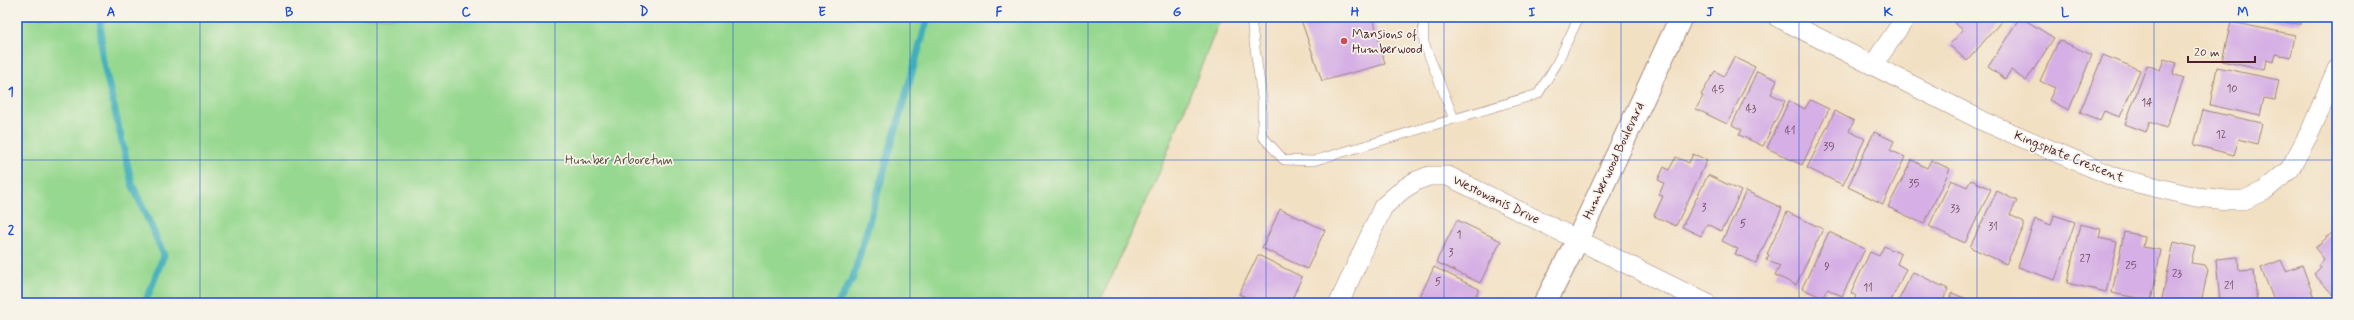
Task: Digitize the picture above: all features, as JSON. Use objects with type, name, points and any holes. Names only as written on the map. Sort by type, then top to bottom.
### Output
[{"type":"street","name":"Humberwood Boulevard","points":[[1545,303],[1578,239],[1681,17]]},
{"type":"street","name":"Kingsplate Crescent","points":[[1777,17],[1985,122],[2116,178],[2196,197],[2244,200],[2264,191],[2290,168],[2311,130],[2337,69]]},
{"type":"street","points":[[1873,65],[1906,17]]},
{"type":"street","name":"Westowanis Drive","points":[[1339,303],[1383,208],[1402,190],[1416,180],[1429,176],[1448,176],[1706,303]]},
{"type":"lane","points":[[1423,17],[1424,43],[1454,119]]},
{"type":"lane","points":[[1251,20],[1262,98],[1262,136],[1284,160],[1313,161],[1538,94],[1556,65],[1579,17]]},
{"type":"green space","name":"Humber Arboretum","points":[[17,17],[1221,17],[1155,183],[1099,303],[17,303]]},
{"type":"building","name":"Mansions of Humberwood","points":[[1300,17],[1373,17],[1385,64],[1322,81]]},
{"type":"building","points":[[1959,17],[2005,17],[1967,61],[1949,45],[1963,30],[1954,23]]},
{"type":"building","points":[[2020,17],[2054,38],[2026,81],[2011,70],[2005,79],[1988,67]]},
{"type":"building","points":[[2256,17],[2302,17],[2301,24],[2256,20]]},
{"type":"building","points":[[2231,22],[2295,35],[2291,57],[2276,54],[2274,62],[2266,60],[2264,70],[2222,61]]},
{"type":"building","points":[[2059,40],[2092,55],[2069,110],[2049,100],[2055,88],[2040,81]]},
{"type":"building","points":[[2103,55],[2140,70],[2120,117],[2104,111],[2100,120],[2080,112]]},
{"type":"building","points":[[1734,57],[1755,67],[1727,124],[1696,109],[1703,96],[1701,95],[1715,71],[1724,76]]},
{"type":"building","points":[[2164,59],[2177,63],[2173,74],[2184,78],[2166,128],[2150,122],[2146,132],[2125,124],[2147,65],[2160,70]]},
{"type":"building","points":[[2217,67],[2279,80],[2275,100],[2264,98],[2260,116],[2210,105]]},
{"type":"building","points":[[1757,71],[1777,80],[1771,94],[1785,101],[1763,146],[1739,135],[1742,130],[1732,125]]},
{"type":"building","points":[[1810,100],[1829,109],[1802,165],[1767,148],[1789,101],[1805,109]]},
{"type":"building","points":[[2203,110],[2262,123],[2257,144],[2239,139],[2234,155],[2194,145]]},
{"type":"building","points":[[1835,111],[1854,121],[1849,131],[1865,139],[1843,185],[1807,168]]},
{"type":"building","points":[[1874,132],[1894,141],[1890,150],[1905,157],[1883,204],[1848,187]]},
{"type":"building","points":[[1693,154],[1707,160],[1676,226],[1654,216],[1663,196],[1659,195],[1664,183],[1658,180],[1664,167],[1669,170],[1676,157],[1689,163]]},
{"type":"building","points":[[1912,160],[1927,168],[1931,160],[1950,169],[1924,224],[1888,207]]},
{"type":"building","points":[[1708,175],[1741,191],[1725,226],[1723,226],[1721,231],[1707,224],[1701,236],[1682,227]]},
{"type":"building","points":[[1951,180],[1967,187],[1971,180],[1991,189],[1965,243],[1929,226]]},
{"type":"building","points":[[1746,191],[1782,208],[1756,263],[1735,254],[1738,249],[1722,241]]},
{"type":"building","points":[[1997,191],[2017,201],[2010,215],[2024,222],[2024,227],[2006,264],[1970,247]]},
{"type":"building","points":[[1280,209],[1325,230],[1307,269],[1262,248]]},
{"type":"building","points":[[1787,212],[1823,229],[1796,285],[1775,275],[1780,266],[1766,260],[1769,255],[1767,254]]},
{"type":"building","points":[[2054,215],[2075,222],[2055,280],[2018,267],[2035,219],[2051,225]]},
{"type":"building","points":[[1457,220],[1501,241],[1480,283],[1436,262]]},
{"type":"building","points":[[2080,224],[2101,229],[2099,238],[2117,242],[2106,292],[2067,283]]},
{"type":"building","points":[[1829,232],[1865,249],[1842,296],[1827,289],[1822,298],[1802,288]]},
{"type":"building","points":[[2124,232],[2145,236],[2143,247],[2161,250],[2151,301],[2112,293]]},
{"type":"building","points":[[2332,233],[2337,239],[2337,299],[2314,274],[2321,267],[2319,265],[2324,259],[2315,248]]},
{"type":"building","points":[[2174,242],[2195,247],[2191,263],[2205,265],[2208,270],[2201,303],[2161,303]]},
{"type":"building","points":[[1884,246],[1901,254],[1897,264],[1906,269],[1890,303],[1853,302],[1856,296],[1851,293],[1870,252],[1879,256]]},
{"type":"building","points":[[1258,255],[1302,277],[1290,303],[1258,303],[1239,294]]},
{"type":"building","points":[[2238,257],[2239,271],[2254,270],[2257,303],[2220,303],[2216,259]]},
{"type":"building","points":[[2281,260],[2286,271],[2302,265],[2316,303],[2275,303],[2261,268]]},
{"type":"building","points":[[1434,267],[1479,289],[1472,303],[1417,303]]},
{"type":"building","points":[[1913,272],[1948,289],[1942,303],[1897,303]]},
{"type":"building","points":[[1952,293],[1976,303],[1948,303]]},
{"type":"waterway","points":[[100,17],[102,56],[132,184],[164,255],[145,303]]},
{"type":"waterway","points":[[838,303],[853,278],[928,17]]},
{"type":"place","name":"Mansions of Humberwood","points":[[1344,41]]}]
